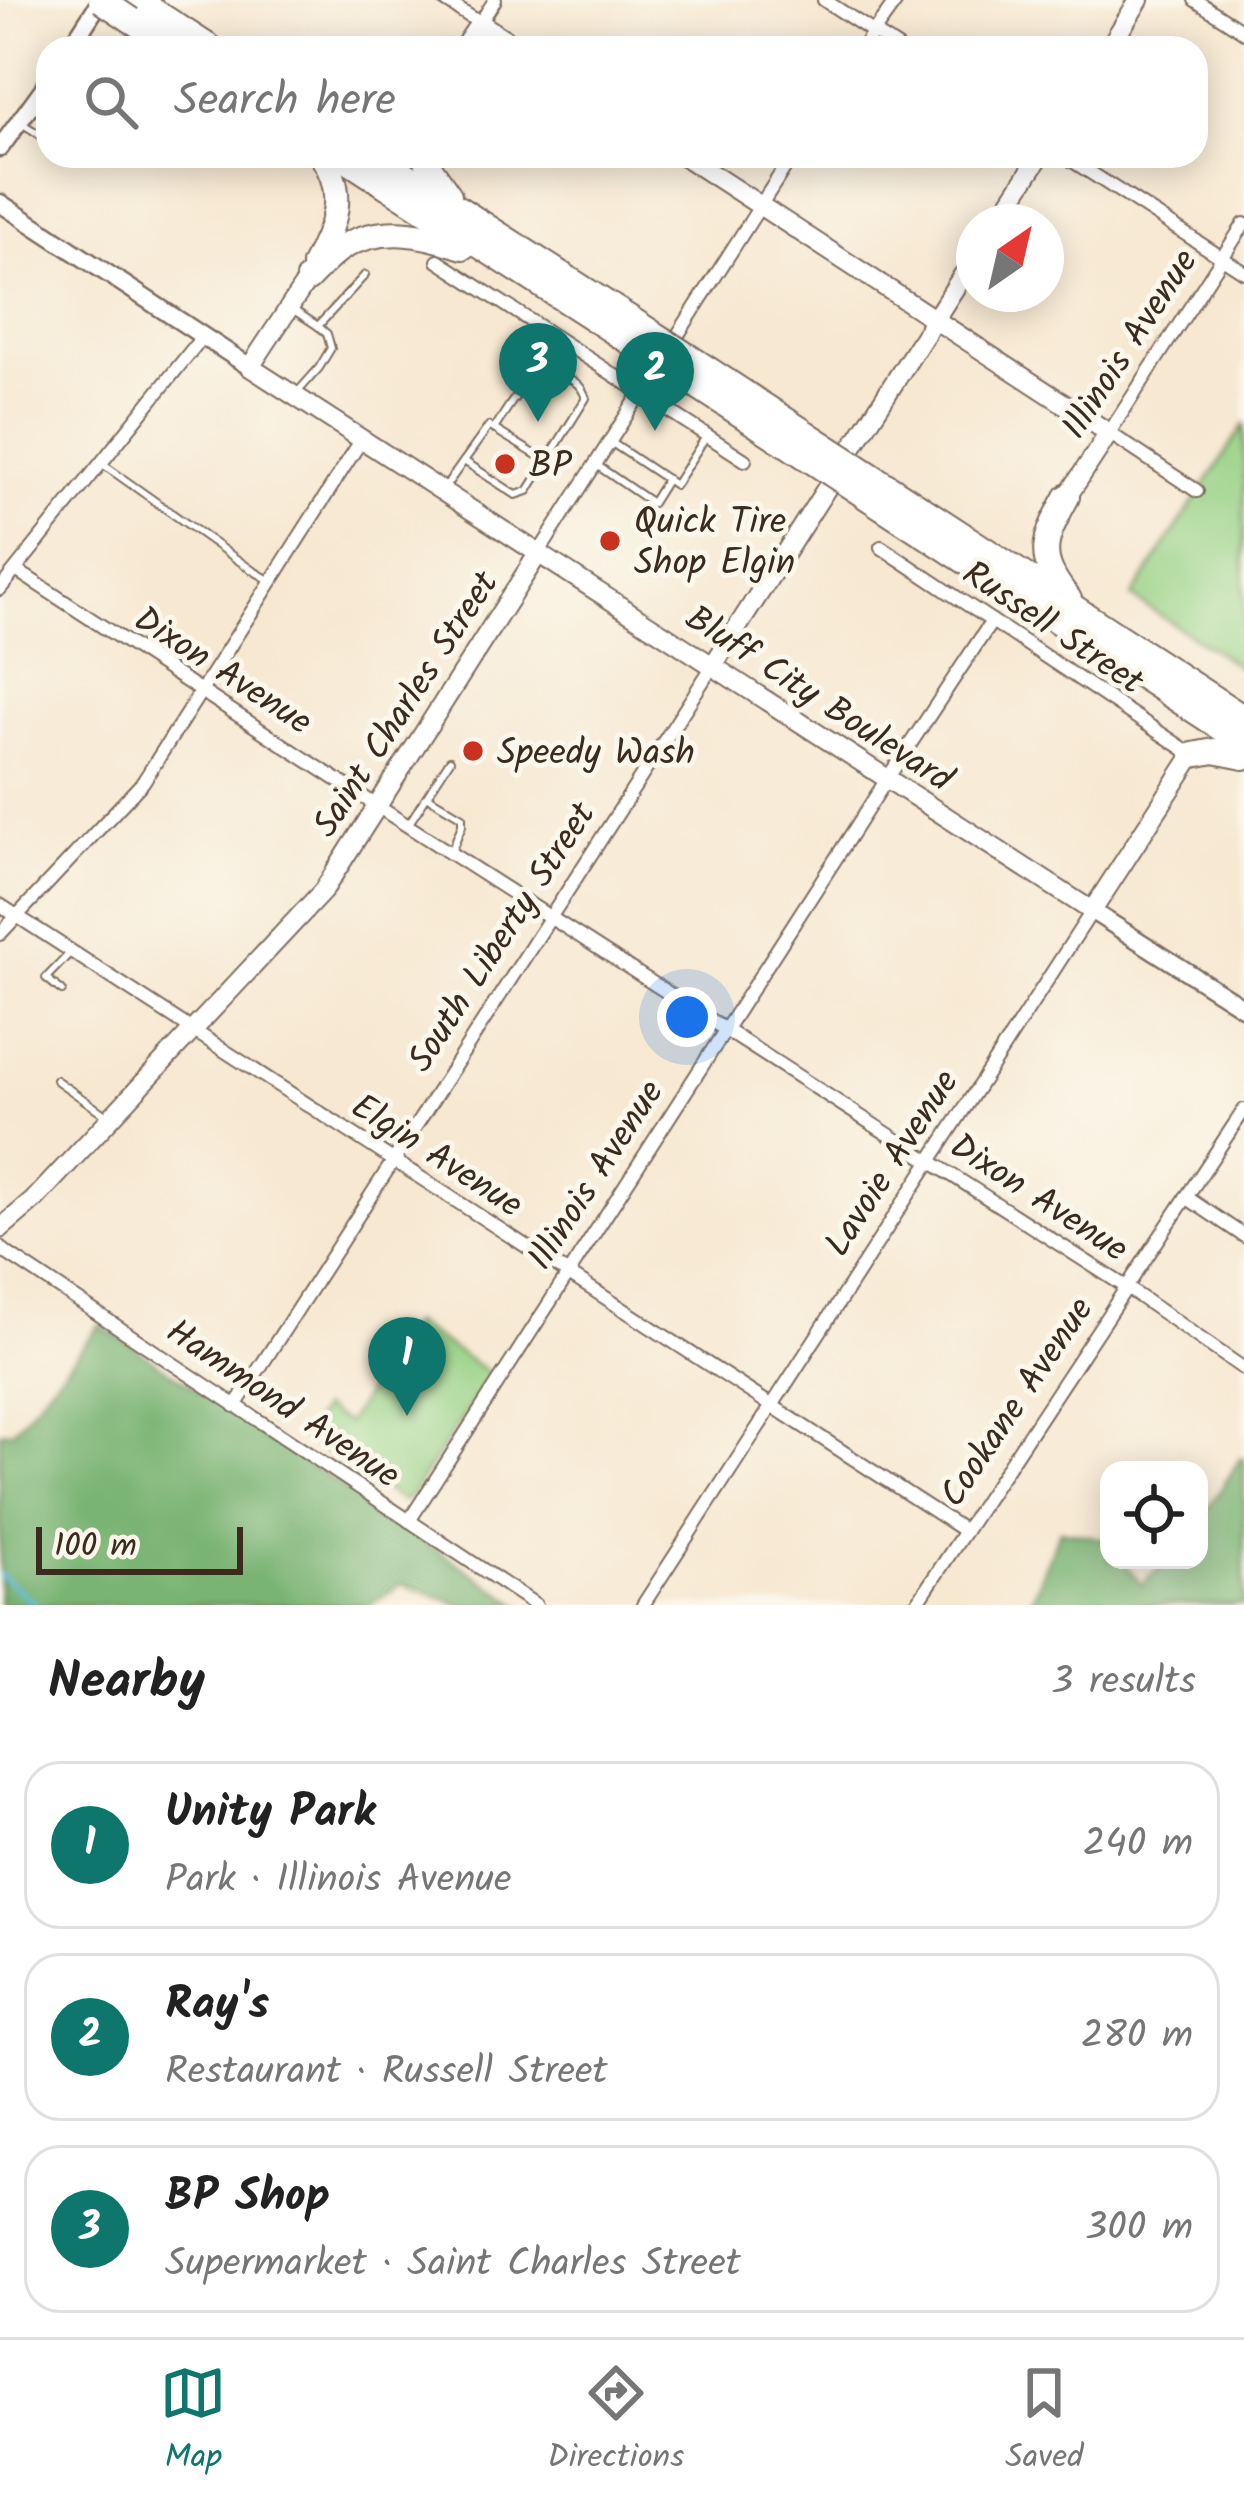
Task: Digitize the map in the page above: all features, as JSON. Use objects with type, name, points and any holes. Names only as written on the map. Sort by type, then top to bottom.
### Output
[{"type":"highway","points":[[101,0],[138,8],[189,36]]},
{"type":"highway","points":[[138,8],[163,36]]},
{"type":"highway","points":[[308,279],[337,208],[337,185],[328,168]]},
{"type":"highway","points":[[359,168],[521,273]]},
{"type":"highway","points":[[396,168],[1244,743]]},
{"type":"highway","points":[[432,168],[443,190],[467,214]]},
{"type":"highway","points":[[308,279],[339,249],[370,236],[400,233],[436,238],[521,273],[623,326]]},
{"type":"highway","points":[[877,492],[1082,614],[1244,718]]},
{"type":"highway","points":[[1067,497],[1049,532],[1045,556],[1053,579],[1082,614]]},
{"type":"highway","points":[[1193,755],[1214,751],[1244,757]]},
{"type":"main road","points":[[1116,36],[1139,0]]},
{"type":"main road","points":[[472,36],[480,23],[500,36]]},
{"type":"main road","points":[[702,168],[1109,433]]},
{"type":"main road","points":[[1009,204],[1032,168]]},
{"type":"main road","points":[[250,367],[308,279]]},
{"type":"main road","name":"South Liberty Street","points":[[712,667],[956,286]]},
{"type":"main road","name":"Bluff City Boulevard","points":[[250,367],[1092,911]]},
{"type":"main road","name":"Illinois Avenue","points":[[1067,497],[1109,433]]},
{"type":"main road","name":"Saint Charles Street","points":[[0,1229],[34,1200],[322,891],[538,554]]},
{"type":"main road","name":"Lavoie Avenue","points":[[1092,911],[1193,755]]},
{"type":"street","points":[[78,36],[101,0]]},
{"type":"street","points":[[444,0],[480,23],[495,0]]},
{"type":"street","points":[[824,0],[879,36]]},
{"type":"street","points":[[873,32],[885,0]]},
{"type":"street","points":[[870,36],[897,0]]},
{"type":"street","points":[[1195,0],[1244,32]]},
{"type":"street","points":[[0,148],[36,99]]},
{"type":"street","name":"Saint Charles Street","points":[[538,554],[784,168]]},
{"type":"street","points":[[1083,168],[1244,272]]},
{"type":"street","name":"Bluff City Boulevard","points":[[0,203],[250,367]]},
{"type":"street","name":"Illinois Avenue","points":[[1109,433],[1244,224]]},
{"type":"street","points":[[438,261],[745,460]]},
{"type":"street","points":[[0,589],[203,336]]},
{"type":"street","points":[[1109,433],[1196,491]]},
{"type":"street","points":[[0,934],[142,782],[362,439]]},
{"type":"street","name":"Russell Street","points":[[881,547],[1193,755]]},
{"type":"street","name":"Dixon Avenue","points":[[16,570],[1126,1287],[1244,1369]]},
{"type":"street","name":"Illinois Avenue","points":[[409,1521],[992,621]]},
{"type":"street","name":"South Liberty Street","points":[[235,1406],[712,667]]},
{"type":"street","name":"Elgin Avenue","points":[[0,905],[965,1531]]},
{"type":"street","name":"Bluff City Boulevard","points":[[1092,911],[1244,1008]]},
{"type":"street","name":"Lavoie Avenue","points":[[643,1605],[1092,911]]},
{"type":"street","name":"Cookane Avenue","points":[[916,1605],[1244,1110]]},
{"type":"street","points":[[1186,1197],[1244,1236]]},
{"type":"street","name":"Hammond Avenue","points":[[0,1246],[536,1605]]},
{"type":"lane","points":[[20,122],[36,132]]},
{"type":"lane","points":[[318,326],[365,274]]},
{"type":"lane","points":[[289,308],[327,334],[332,348],[295,396]]},
{"type":"lane","points":[[464,461],[516,495],[528,491],[586,398],[576,382],[544,373],[527,382],[494,429]]},
{"type":"lane","points":[[442,491],[489,426],[546,461]]},
{"type":"lane","points":[[609,441],[675,485],[706,434]]},
{"type":"lane","points":[[101,464],[272,581]]},
{"type":"lane","points":[[595,464],[652,503],[667,479]]},
{"type":"lane","points":[[408,825],[450,760]]},
{"type":"lane","points":[[427,796],[462,817],[451,852]]},
{"type":"lane","points":[[62,991],[46,977],[72,952]]},
{"type":"lane","points":[[56,1080],[110,1118]]},
{"type":"green space","points":[[1244,425],[1244,670],[1132,597]]},
{"type":"green space","points":[[412,1323],[491,1374],[410,1497],[402,1501],[303,1438],[322,1408],[347,1423]]},
{"type":"green space","points":[[100,1325],[520,1605],[461,1605],[402,1584],[368,1605],[0,1605],[0,1432],[13,1431]]},
{"type":"green space","points":[[1244,1459],[1244,1605],[1029,1605],[1060,1530],[1100,1538],[1100,1569],[1130,1569],[1143,1585],[1157,1569],[1208,1569],[1208,1509]]},
{"type":"waterway","points":[[0,1575],[36,1605]]},
{"type":"place","name":"BP Shop","points":[[538,422]]},
{"type":"place","name":"Ray's","points":[[655,431]]},
{"type":"place","name":"BP","points":[[505,464]]},
{"type":"place","name":"Quick Tire Shop Elgin","points":[[610,541]]},
{"type":"place","name":"Speedy Wash","points":[[473,751]]},
{"type":"place","name":"Unity Park","points":[[407,1416]]}]
